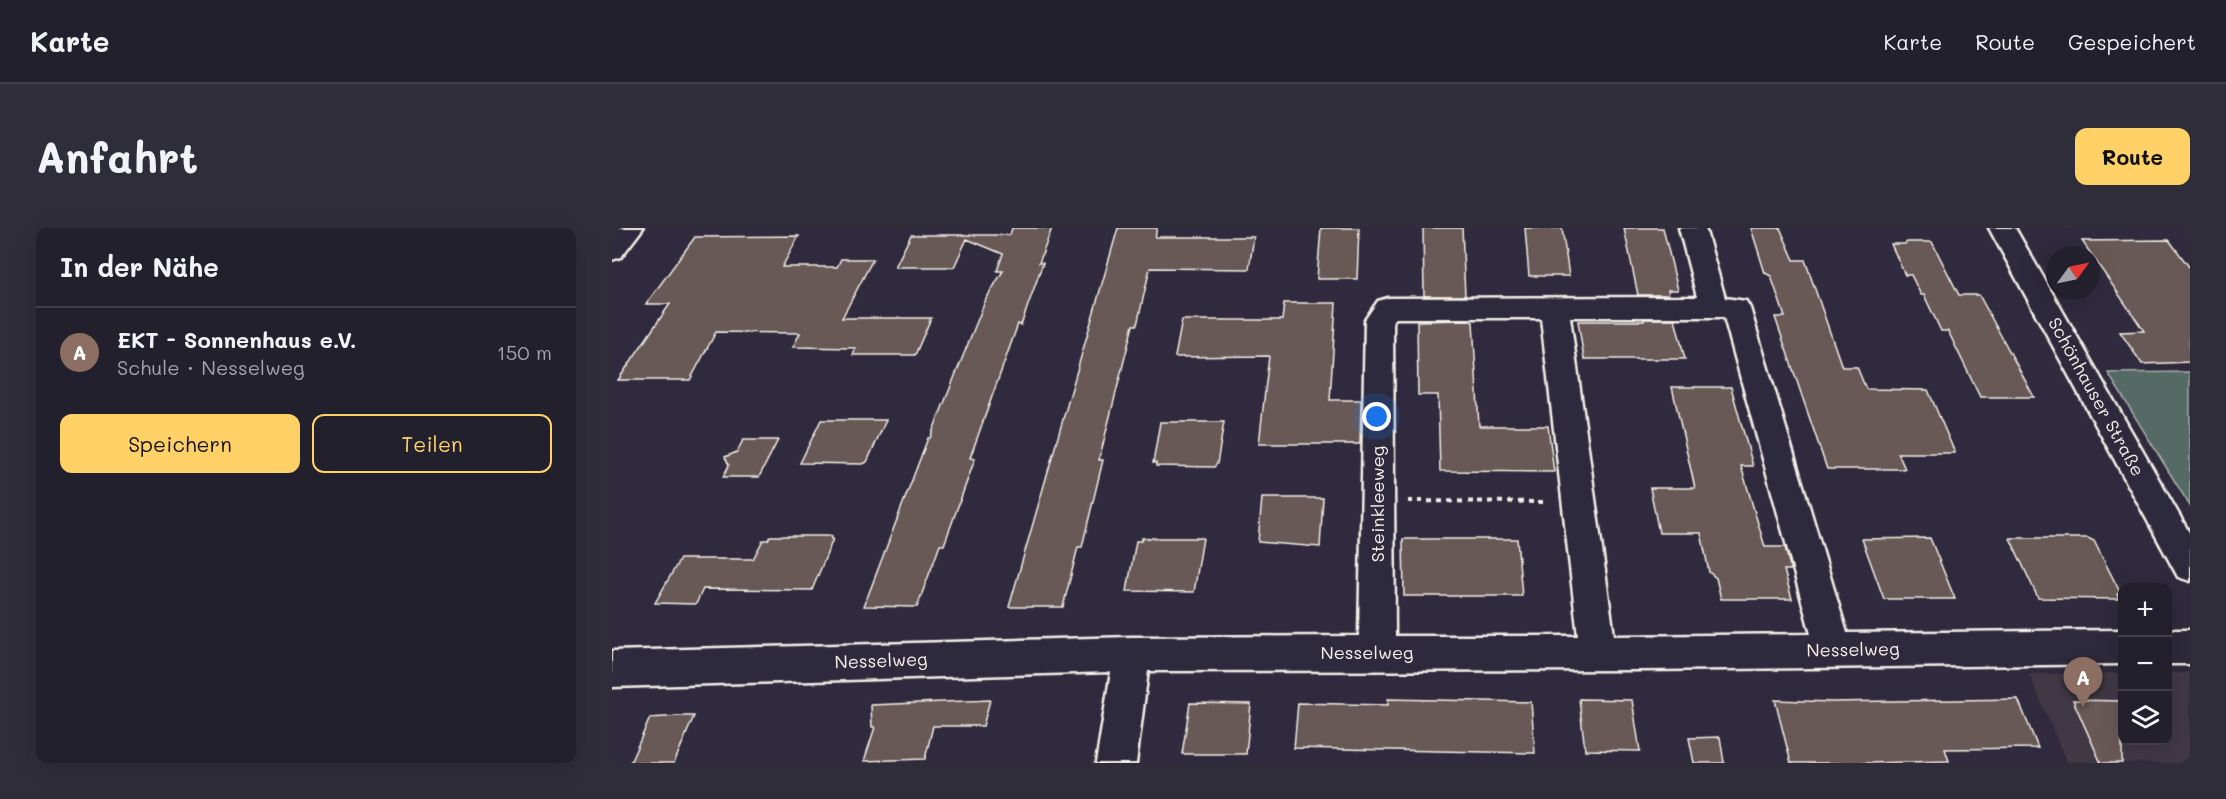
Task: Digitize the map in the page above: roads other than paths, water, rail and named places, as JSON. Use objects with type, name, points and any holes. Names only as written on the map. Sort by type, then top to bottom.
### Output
[{"type":"street","points":[[612,251],[630,228]]},
{"type":"street","points":[[1692,228],[1714,308]]},
{"type":"street","name":"Schönhauser Straße","points":[[2002,228],[2179,527],[2190,566]]},
{"type":"street","points":[[1554,307],[1598,652]]},
{"type":"street","name":"Steinkleeweg","points":[[1377,653],[1379,320],[1388,308],[1736,308],[1834,650]]},
{"type":"street","name":"Nesselweg","points":[[612,669],[1132,654],[2118,647]]},
{"type":"street","points":[[2172,647],[2190,647]]},
{"type":"street","points":[[1116,763],[1132,654]]},
{"type":"place","name":"EKT - Sonnenhaus e.V.","points":[[2083,707]]}]
